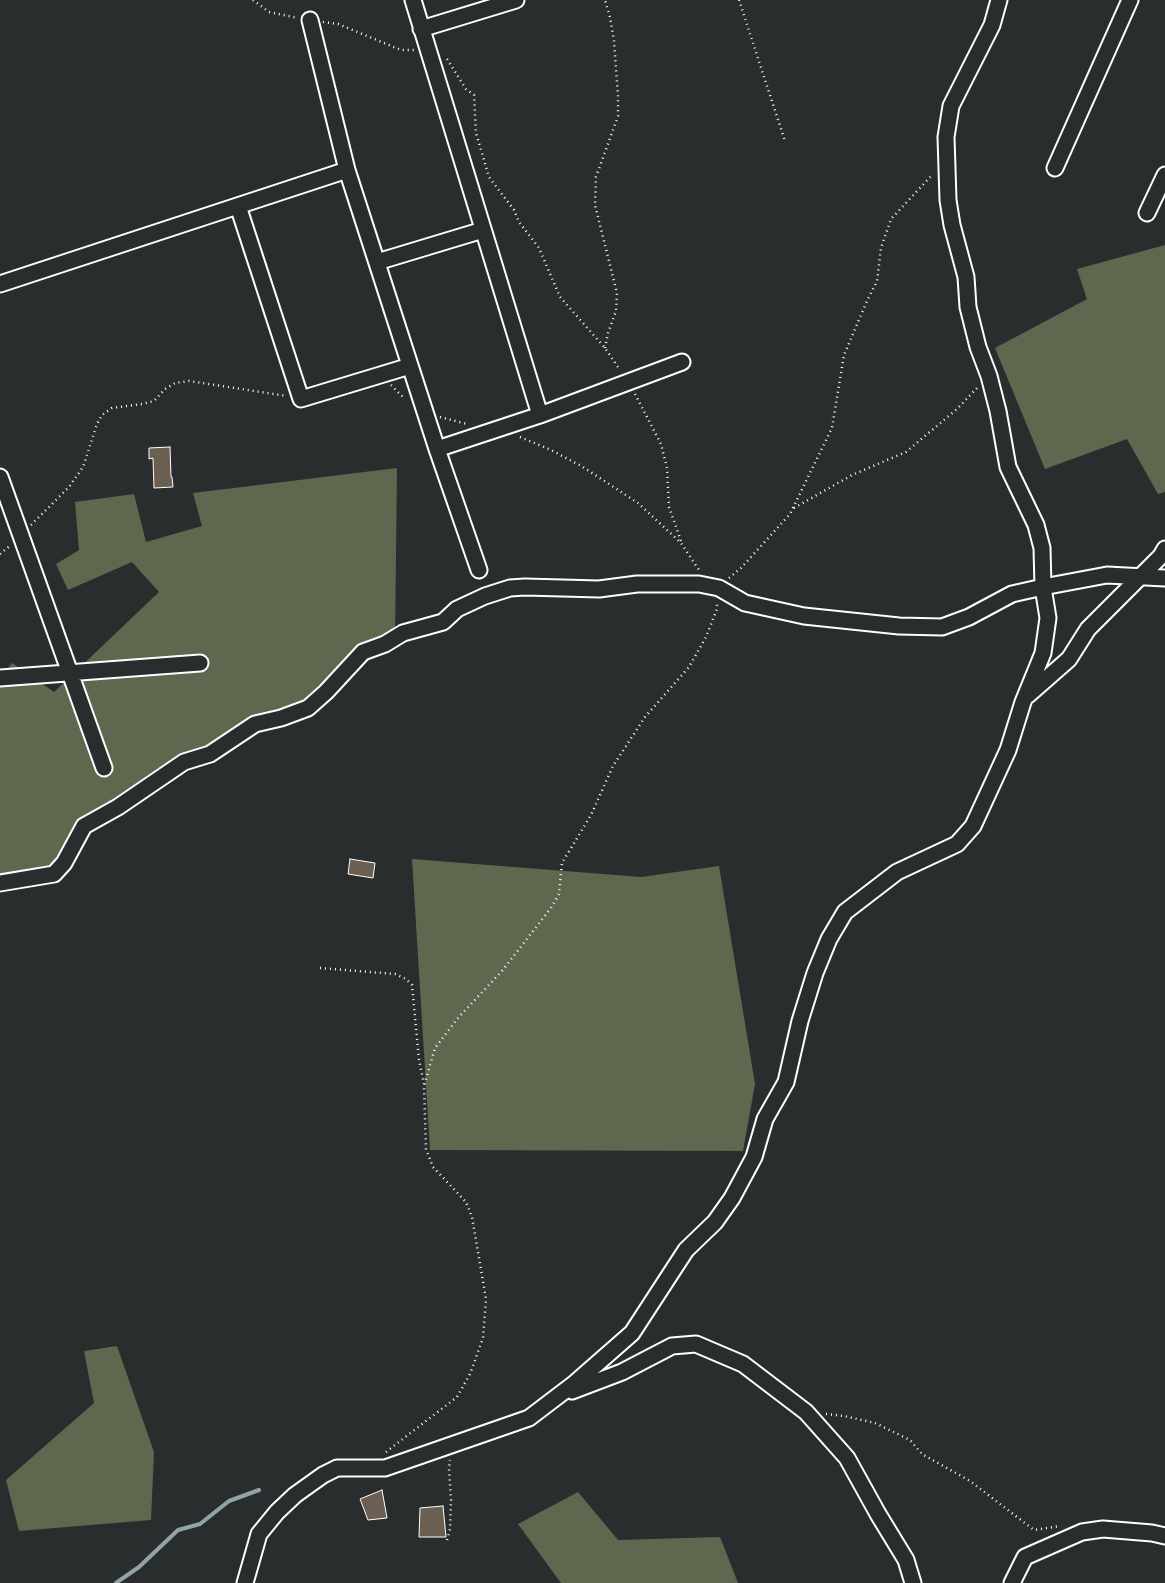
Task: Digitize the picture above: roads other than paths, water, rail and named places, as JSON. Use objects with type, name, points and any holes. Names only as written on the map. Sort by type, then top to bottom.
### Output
[{"type":"street","points":[[412,0],[540,415]]},
{"type":"street","points":[[421,29],[516,0]]},
{"type":"street","points":[[245,1583],[259,1534],[295,1494],[322,1475],[337,1468],[385,1468],[529,1418],[575,1383],[632,1333],[686,1250],[715,1222],[732,1198],[754,1158],[766,1119],[786,1082],[800,1021],[815,973],[830,939],[845,912],[897,872],[957,844],[973,826],[1008,750],[1025,698],[1043,653],[1048,618],[1043,587],[1042,548],[1036,525],[1008,467],[998,411],[968,307],[966,277],[952,225],[948,200],[946,137],[951,106],[992,26],[999,0]]},
{"type":"street","points":[[1055,168],[1130,0]]},
{"type":"street","points":[[310,20],[347,170],[425,413],[479,570]]},
{"type":"street","points":[[0,284],[347,170]]},
{"type":"street","points":[[1147,213],[1165,175]]},
{"type":"street","points":[[238,206],[300,399],[410,366]]},
{"type":"street","points":[[377,262],[483,230]]},
{"type":"street","points":[[437,449],[540,415],[682,362]]},
{"type":"street","points":[[0,477],[104,768]]},
{"type":"street","points":[[1025,698],[1069,659],[1088,628],[1161,556],[1165,549]]},
{"type":"street","points":[[0,883],[54,874],[64,863],[84,826],[118,807],[184,762],[210,754],[255,724],[281,718],[308,708],[326,692],[363,652],[385,644],[403,633],[442,622],[457,609],[485,596],[510,588],[599,589],[637,584],[699,584],[718,588],[745,602],[804,616],[899,626],[942,627],[969,617],[1012,594],[1043,587],[1107,575],[1165,578]]},
{"type":"street","points":[[0,678],[200,663]]},
{"type":"street","points":[[555,1398],[622,1372],[672,1346],[696,1344],[743,1364],[806,1412],[848,1458],[878,1514],[906,1560],[913,1583]]},
{"type":"street","points":[[1012,1583],[1024,1557],[1082,1532],[1103,1530],[1152,1533],[1165,1536]]},
{"type":"waterway","points":[[116,1583],[139,1567],[178,1530],[200,1524],[229,1501],[259,1490]]}]
